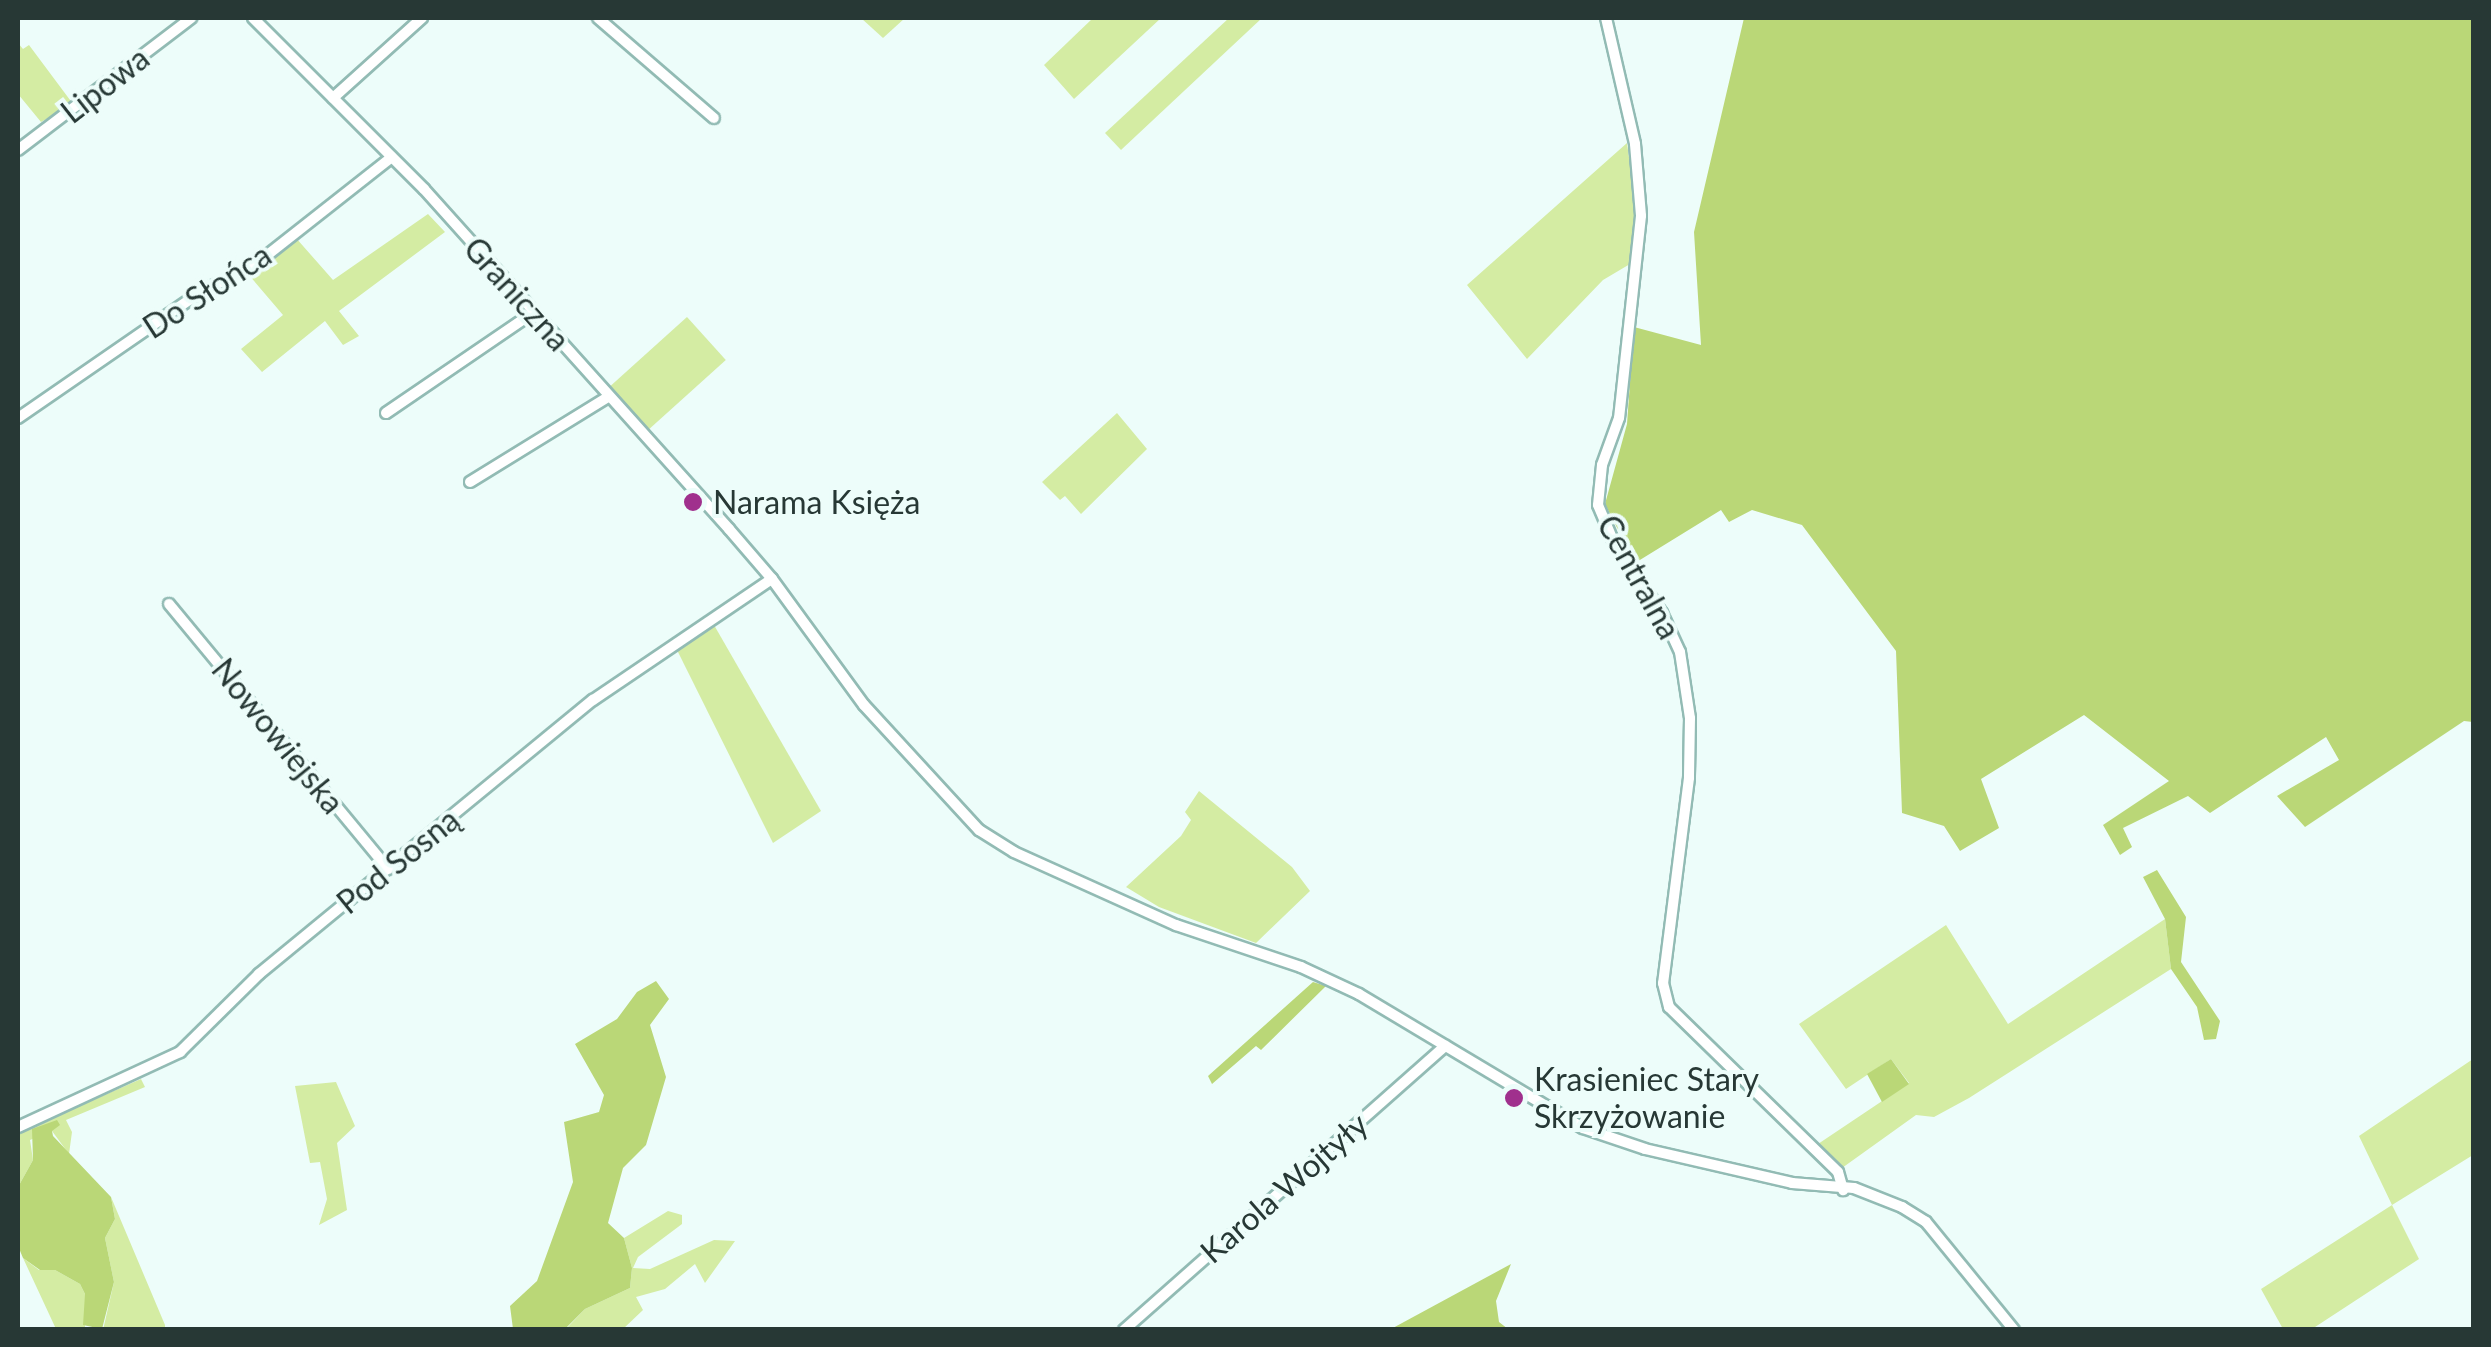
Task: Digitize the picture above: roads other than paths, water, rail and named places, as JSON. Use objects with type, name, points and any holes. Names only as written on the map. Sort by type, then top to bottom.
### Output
[{"type":"street","name":"Lipowa","points":[[18,150],[191,18]]},
{"type":"street","name":"Graniczna","points":[[253,18],[392,158],[534,312],[772,579],[864,705],[979,830],[1014,852],[1176,925],[1301,967],[1358,994],[1583,1128],[1694,1160],[1792,1183],[1843,1190]]},
{"type":"street","points":[[334,98],[422,18]]},
{"type":"street","points":[[598,18],[714,118]]},
{"type":"street","name":"Centralna","points":[[1606,18],[1635,144],[1641,216],[1619,418],[1602,465],[1598,505],[1615,545],[1662,614],[1680,652],[1690,718],[1689,778],[1663,983],[1669,1007],[1838,1172],[1843,1190]]},
{"type":"street","name":"Do Słońca","points":[[18,418],[204,289],[246,271],[392,158]]},
{"type":"street","points":[[386,413],[534,312]]},
{"type":"street","points":[[470,482],[608,397]]},
{"type":"street","name":"Pod Sosną","points":[[18,1128],[180,1052],[260,974],[593,700],[772,579]]},
{"type":"street","name":"Nowowiejska","points":[[169,604],[388,869]]},
{"type":"street","name":"Karola Wojtyły","points":[[1124,1330],[1445,1046]]},
{"type":"street","points":[[1843,1190],[1854,1188],[1886,1200],[1926,1222],[2014,1330]]},
{"type":"place","name":"Narama Księża","points":[[693,502]]},
{"type":"place","name":"Krasieniec Stary Skrzyżowanie","points":[[1514,1098]]}]
